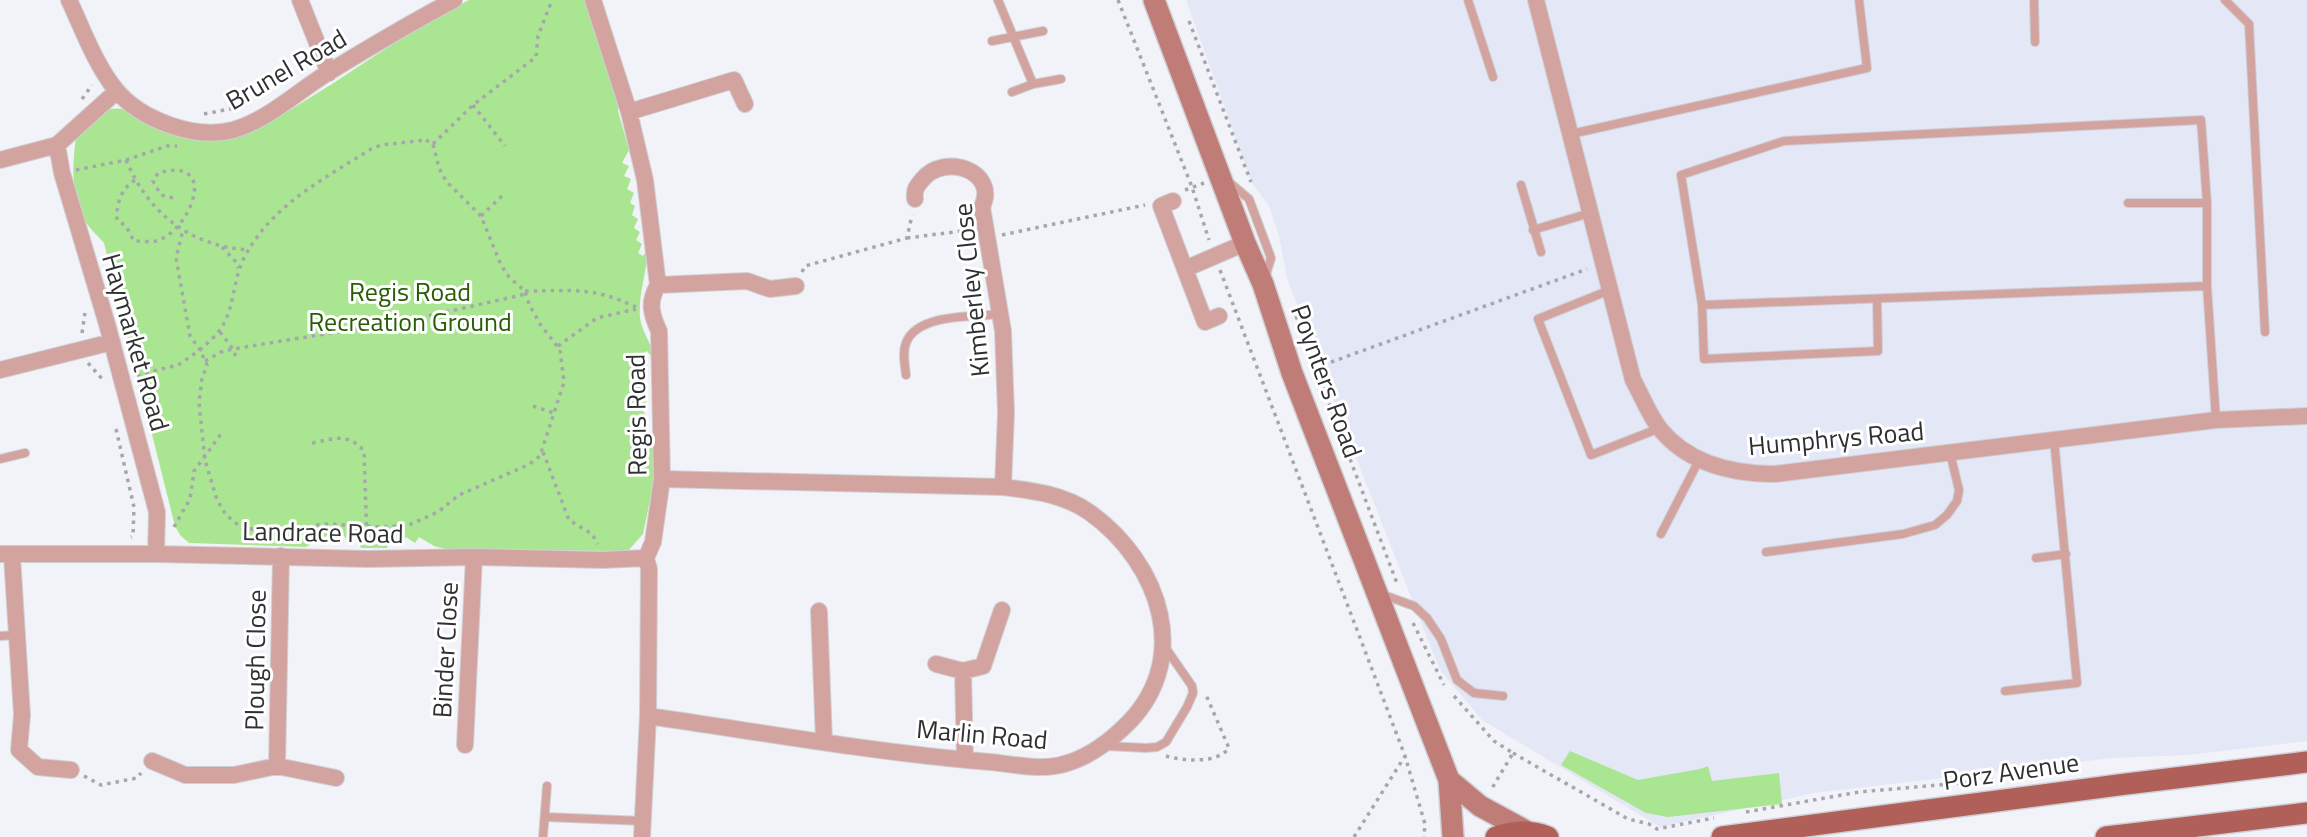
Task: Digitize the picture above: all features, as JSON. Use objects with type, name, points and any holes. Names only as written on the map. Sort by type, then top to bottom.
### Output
[{"type":"main road","name":"Porz Avenue","points":[[1722,837],[2307,762]]},
{"type":"main road","points":[[2106,837],[2307,813]]},
{"type":"main road","points":[[1496,837],[1507,833],[1538,834]]},
{"type":"street","name":"Brunel Road","points":[[69,0],[93,53],[117,91],[139,110],[163,123],[194,132],[231,131],[255,121],[329,73],[454,0]]},
{"type":"street","points":[[300,0],[329,73]]},
{"type":"street","name":"Regis Road","points":[[593,0],[629,112],[645,180],[658,285],[653,293],[651,307],[659,331],[662,479],[653,542],[646,558],[649,569],[648,716],[642,829]]},
{"type":"street","name":"Poynters Road","points":[[1154,0],[1245,243],[1263,284],[1292,373],[1449,780],[1452,837]]},
{"type":"street","name":"Humphrys Road","points":[[1536,0],[1633,380],[1660,428],[1677,445],[1699,460],[1728,470],[1775,474],[2216,420],[2307,416]]},
{"type":"street","points":[[629,112],[734,80],[745,104]]},
{"type":"street","points":[[0,160],[57,145],[117,91]]},
{"type":"street","name":"Haymarket Road","points":[[57,145],[62,173],[157,512],[156,554]]},
{"type":"street","name":"Kimberley Close","points":[[915,200],[915,189],[933,170],[952,165],[971,172],[983,184],[987,197],[982,206],[1001,314],[1006,413],[1003,487]]},
{"type":"street","points":[[1167,204],[1185,269],[1205,322],[1219,316]]},
{"type":"street","points":[[1185,269],[1245,243]]},
{"type":"street","points":[[658,285],[747,281],[770,289],[796,286]]},
{"type":"street","points":[[0,370],[111,342]]},
{"type":"street","name":"Marlin Road","points":[[648,716],[965,760],[1058,766],[1103,746],[1126,726],[1144,705],[1158,676],[1163,644],[1159,610],[1143,567],[1119,537],[1087,511],[1053,494],[1003,487],[662,479]]},
{"type":"street","name":"Landrace Road","points":[[6,555],[156,554],[368,559],[646,558]]},
{"type":"street","points":[[6,555],[17,635],[22,715],[19,750],[37,767],[71,770]]},
{"type":"street","name":"Plough Close","points":[[277,766],[281,556]]},
{"type":"street","name":"Binder Close","points":[[465,745],[474,557]]},
{"type":"street","points":[[936,664],[962,671],[983,666],[1002,610]]},
{"type":"street","points":[[819,611],[824,741]]},
{"type":"street","points":[[962,671],[965,760]]},
{"type":"street","name":"Plough Close","points":[[152,761],[186,775],[234,775],[277,766],[336,778]]},
{"type":"street","name":"Poynters Road","points":[[1449,780],[1480,806],[1538,834]]},
{"type":"lane","points":[[998,0],[1032,84]]},
{"type":"lane","points":[[1468,0],[1493,77]]},
{"type":"lane","points":[[1571,134],[1867,68],[1859,0]]},
{"type":"lane","points":[[2034,0],[2035,42]]},
{"type":"lane","points":[[2225,0],[2249,24],[2265,332]]},
{"type":"lane","points":[[992,41],[1043,31]]},
{"type":"lane","points":[[1012,92],[1032,84],[1061,79]]},
{"type":"lane","points":[[1877,299],[1878,351],[1704,359],[1702,305],[1681,175],[1784,141],[2201,120],[2207,203],[2207,286],[2216,420]]},
{"type":"lane","points":[[1221,176],[1249,199],[1271,258],[1263,284]]},
{"type":"lane","points":[[1521,185],[1541,252]]},
{"type":"lane","points":[[2128,203],[2207,203]]},
{"type":"lane","points":[[1533,230],[1590,213]]},
{"type":"lane","points":[[1702,305],[2207,286]]},
{"type":"lane","points":[[1610,290],[1538,319],[1591,455],[1660,428]]},
{"type":"lane","points":[[906,376],[905,345],[910,334],[918,327],[933,321],[1001,314]]},
{"type":"lane","points":[[2005,691],[2077,683],[2054,439]]},
{"type":"lane","points":[[0,459],[25,453]]},
{"type":"lane","points":[[1766,552],[1903,534],[1935,525],[1957,501],[1959,490],[1950,453]]},
{"type":"lane","points":[[1661,534],[1699,460]]},
{"type":"lane","points":[[2036,558],[2066,554]]},
{"type":"lane","points":[[1378,593],[1414,606],[1427,618],[1441,639],[1457,680],[1474,693],[1503,696]]},
{"type":"lane","points":[[0,636],[17,635]]},
{"type":"lane","points":[[1103,746],[1157,747],[1166,742],[1187,707],[1193,693],[1192,686],[1163,644]]},
{"type":"lane","points":[[543,837],[547,786]]},
{"type":"lane","points":[[544,817],[642,829]]},
{"type":"path","points":[[433,144],[473,105],[536,57],[538,36],[552,0]]},
{"type":"path","points":[[1118,0],[1192,187],[1214,257],[1405,756],[1425,824],[1424,837]]},
{"type":"path","points":[[78,104],[92,85]]},
{"type":"path","points":[[195,116],[254,104]]},
{"type":"path","points":[[473,105],[505,146]]},
{"type":"path","points":[[130,376],[178,365],[200,350],[219,331],[229,314],[238,270],[249,250],[281,209],[296,196],[371,149],[381,145],[426,140],[433,144],[439,168],[446,181],[481,216],[501,265],[525,292],[540,324],[560,350],[564,382],[540,456],[528,465],[459,495],[438,512],[417,523],[396,527],[316,525],[297,533],[242,528],[226,515],[217,500],[204,455],[199,403],[207,365],[200,350],[190,337],[176,258],[183,230]]},
{"type":"path","points":[[62,173],[126,160],[167,146],[188,147]]},
{"type":"path","points":[[126,160],[135,180],[151,203],[177,226],[222,247],[249,250]]},
{"type":"path","points":[[135,180],[126,186],[117,207],[117,220],[126,226],[134,241],[158,240],[177,226],[188,213],[195,193],[192,178],[184,170],[172,169],[158,173],[153,181],[161,195],[173,198]]},
{"type":"path","points":[[481,216],[504,194]]},
{"type":"path","points":[[151,203],[161,195]]},
{"type":"path","points":[[907,238],[915,200]]},
{"type":"path","points":[[796,286],[805,266],[907,238],[987,233],[1150,204],[1167,204]]},
{"type":"path","points":[[222,247],[236,262],[238,270]]},
{"type":"path","points":[[1314,369],[1602,263]]},
{"type":"path","points":[[205,361],[233,349],[410,320],[525,292],[581,289],[614,297],[638,308],[597,318],[558,346]]},
{"type":"path","points":[[82,304],[85,316],[82,333]]},
{"type":"path","points":[[219,331],[233,349],[237,360]]},
{"type":"path","points":[[87,361],[104,382]]},
{"type":"path","points":[[1313,363],[1402,595]]},
{"type":"path","points":[[533,406],[554,413]]},
{"type":"path","points":[[113,419],[134,507],[133,536]]},
{"type":"path","points":[[169,530],[174,527],[190,499],[194,471],[221,434]]},
{"type":"path","points":[[312,443],[344,438],[356,442],[364,451],[368,559]]},
{"type":"path","points":[[542,450],[569,520],[592,534],[600,549]]},
{"type":"path","points":[[1410,615],[1440,680],[1493,741],[1628,819]]},
{"type":"path","points":[[1133,748],[1177,759],[1211,758],[1225,753],[1229,748],[1200,681],[1188,677]]},
{"type":"path","points":[[1492,789],[1513,753]]},
{"type":"path","points":[[1354,837],[1405,756]]},
{"type":"path","points":[[71,770],[101,785],[137,778],[152,761]]},
{"type":"shaded area","points":[[1186,0],[2307,0],[2307,741],[2188,755],[2112,758],[1814,793],[1660,827],[1482,720],[1440,670],[1322,372],[1287,278],[1279,236],[1269,206],[1252,183]]},
{"type":"green space","name":"Regis Road Recreation Ground","points":[[469,0],[586,0],[610,80],[618,85],[618,111],[629,150],[622,163],[629,166],[624,176],[631,179],[627,189],[634,193],[630,203],[635,206],[632,215],[638,219],[634,228],[640,232],[636,240],[642,244],[638,253],[643,256],[648,248],[640,318],[654,360],[647,351],[642,354],[648,366],[643,369],[646,376],[642,381],[648,391],[642,396],[647,404],[641,408],[647,417],[641,425],[652,441],[655,465],[643,534],[628,551],[449,550],[434,546],[419,537],[415,543],[406,537],[402,543],[391,537],[387,548],[361,548],[357,537],[348,541],[343,535],[334,540],[328,535],[306,547],[189,543],[175,526],[104,243],[85,221],[77,200],[73,166],[77,132],[95,117],[115,109],[234,135],[264,126],[417,28]]},
{"type":"green space","points":[[1570,751],[1638,780],[1708,766],[1712,781],[1779,773],[1782,804],[1668,817],[1646,813],[1561,765]]}]
